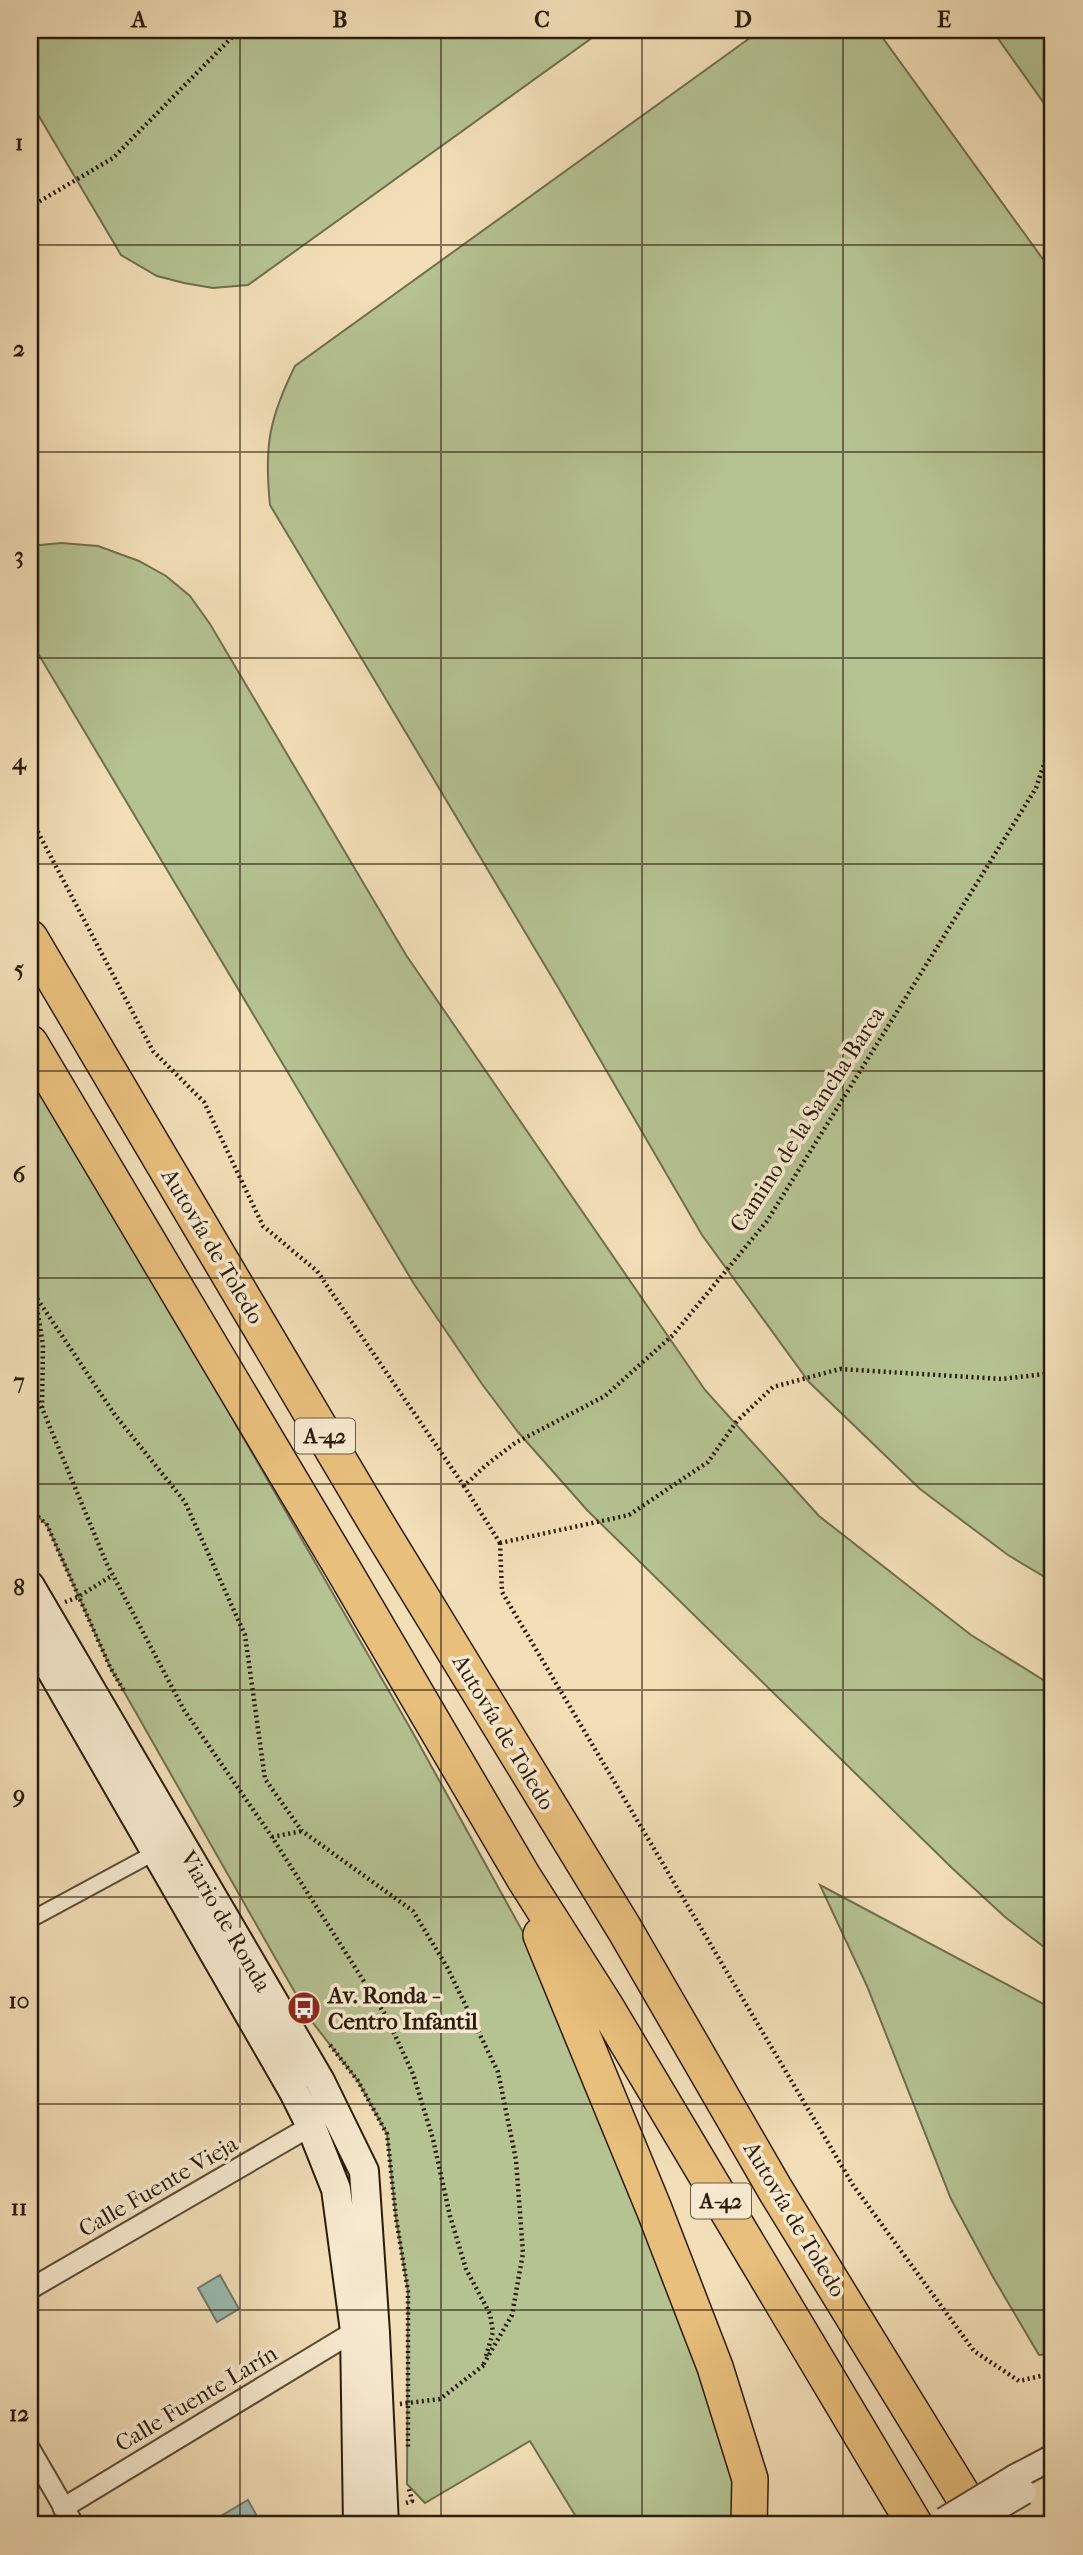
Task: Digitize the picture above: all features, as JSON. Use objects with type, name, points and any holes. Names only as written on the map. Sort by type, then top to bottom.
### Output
[{"type":"highway","name":"Autovía de Toledo","points":[[30,938],[375,1521],[625,1930],[776,2191],[981,2525]]},
{"type":"highway","name":"A-42","points":[[30,1043],[524,1878],[941,2524]]},
{"type":"highway","points":[[524,1878],[532,1913],[654,2209],[715,2367],[750,2479],[749,2525]]},
{"type":"main road","name":"Viario de Ronda","points":[[30,1586],[37,1622],[156,1852],[311,2126],[336,2189],[355,2331],[358,2525]]},
{"type":"main road","name":"Viario de Ronda","points":[[37,1622],[320,2081],[363,2171],[384,2525]]},
{"type":"street","points":[[30,1920],[156,1852]]},
{"type":"street","name":"Calle Fuente Vieja","points":[[30,2289],[311,2126]]},
{"type":"street","name":"Calle Fuente Larín","points":[[63,2508],[355,2331]]},
{"type":"street","points":[[30,2449],[74,2525]]},
{"type":"street","points":[[1019,2485],[1053,2457]]},
{"type":"street","points":[[941,2524],[1019,2485],[1053,2474]]},
{"type":"path","points":[[30,207],[113,158],[239,30]]},
{"type":"path","name":"Camino de la Sancha Barca","points":[[464,1486],[515,1443],[605,1396],[673,1335],[766,1221],[1036,788],[1053,737]]},
{"type":"path","points":[[30,817],[153,1051],[204,1102],[263,1226],[317,1271],[500,1543],[502,1592],[853,2185],[974,2351],[1018,2381],[1053,2373]]},
{"type":"path","points":[[30,1284],[115,1415],[185,1502],[246,1635],[265,1779],[302,1832],[413,1911],[447,1967],[498,2072],[516,2160],[523,2253],[512,2315],[484,2365],[440,2399],[378,2407]]},
{"type":"path","points":[[36,1297],[43,1345],[42,1408]]},
{"type":"path","points":[[500,1543],[629,1515],[708,1462],[737,1421],[773,1387],[840,1368],[1002,1379],[1053,1373]]},
{"type":"path","points":[[30,1387],[42,1408],[113,1575],[184,1710],[272,1837],[386,2016],[413,2074],[433,2139],[450,2216],[466,2269],[490,2314],[493,2332],[484,2365]]},
{"type":"path","points":[[37,1622],[113,1575]]},
{"type":"path","points":[[272,1837],[302,1832]]},
{"type":"green space","points":[[30,30],[603,30],[248,285],[213,288],[157,276],[121,255],[30,101]]},
{"type":"green space","points":[[761,30],[877,30],[1053,273],[1053,1582],[1008,1555],[920,1489],[809,1382],[702,1235],[559,989],[270,505],[270,433],[279,402],[295,366]]},
{"type":"green space","points":[[992,30],[1053,30],[1053,116]]},
{"type":"green space","points":[[61,543],[98,546],[139,561],[166,576],[190,596],[210,624],[406,955],[705,1390],[819,1516],[971,1635],[1053,1686],[1053,1954],[1005,1917],[952,1868],[587,1510],[518,1432],[482,1384],[414,1284],[30,640],[30,546]]},
{"type":"green space","points":[[30,1066],[413,1733],[593,2059],[654,2209],[749,2525],[581,2525],[530,2441],[425,2503],[407,2484],[408,2291],[396,2218],[387,2134],[358,2081],[310,2019],[110,1667],[47,1525],[30,1509]]},
{"type":"green space","points":[[820,1885],[1053,2009],[1053,2354],[1039,2355],[951,2199],[867,1986]]},
{"type":"water","points":[[220,2275],[239,2309],[217,2322],[198,2288]]},
{"type":"water","points":[[248,2500],[259,2520],[250,2525],[217,2525],[214,2520]]},
{"type":"place","name":"Av. Ronda - Centro Infantil","points":[[304,2008]]}]
